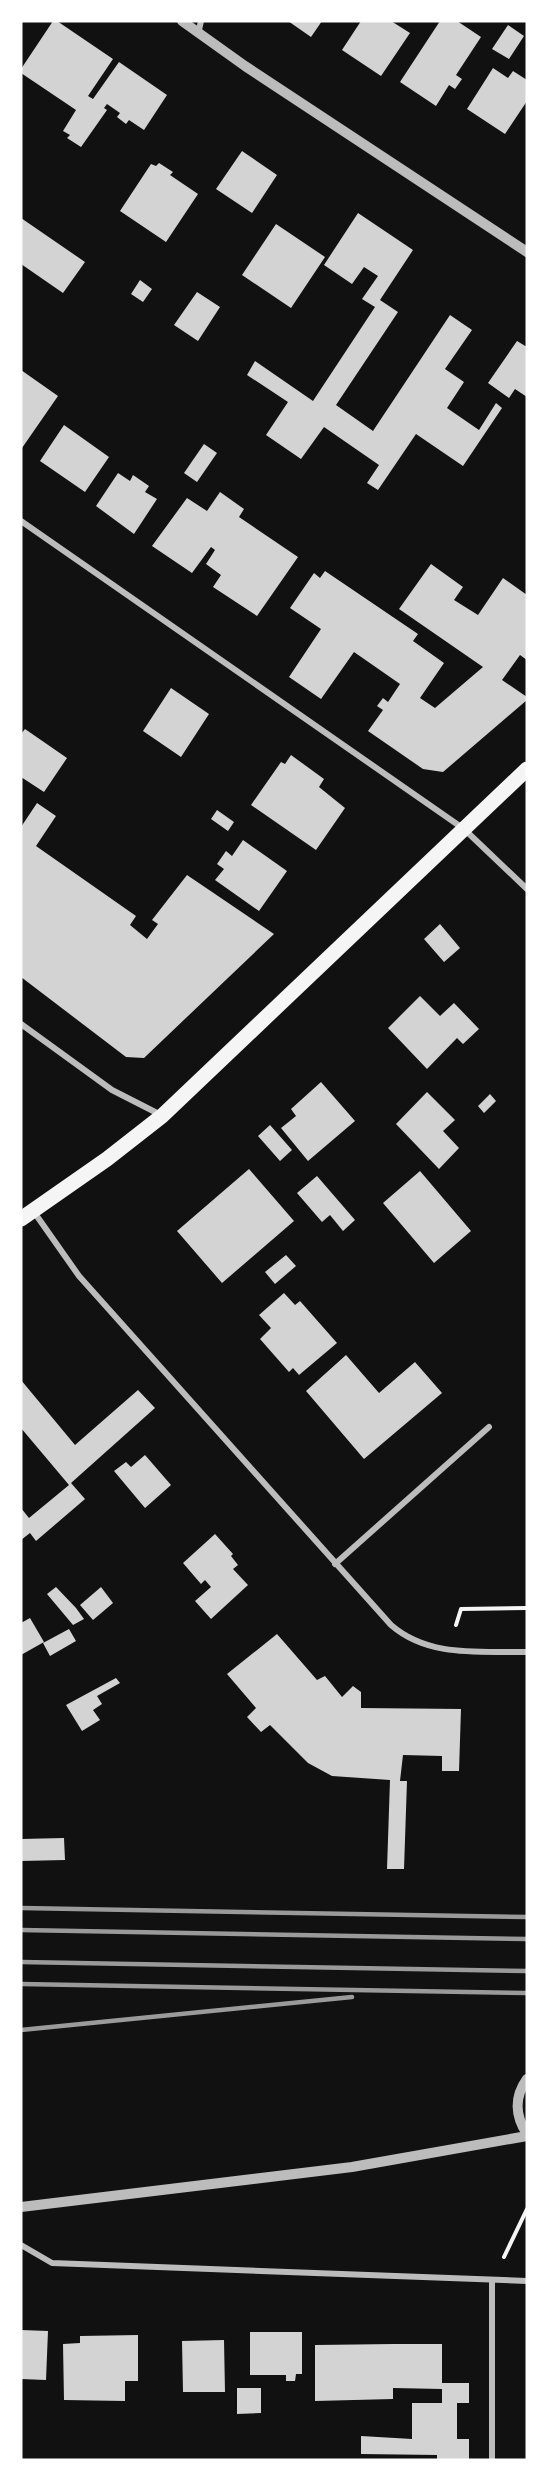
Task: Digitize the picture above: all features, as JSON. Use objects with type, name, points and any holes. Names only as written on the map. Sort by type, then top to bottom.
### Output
[{"type":"main road","points":[[27,1216],[162,1116],[527,769]]},
{"type":"street","points":[[182,21],[198,34],[527,252]]},
{"type":"street","points":[[198,34],[201,21]]},
{"type":"street","points":[[21,521],[464,829],[527,889]]},
{"type":"street","points":[[21,1024],[112,1090],[162,1116]]},
{"type":"street","points":[[27,1216],[391,1625],[414,1642],[450,1651],[527,1652]]},
{"type":"street","points":[[335,1564],[489,1427]]},
{"type":"street","points":[[21,2207],[352,2167],[527,2135],[517,2112],[518,2099],[527,2079]]},
{"type":"street","points":[[21,2245],[52,2263],[527,2281]]},
{"type":"street","points":[[492,2280],[492,2460]]},
{"type":"path","points":[[460,1609],[527,1608]]},
{"type":"path","points":[[492,2280],[527,2209]]},
{"type":"building","points":[[53,21],[57,21],[113,59],[88,96],[93,99],[119,62],[167,95],[144,130],[129,120],[126,124],[117,117],[120,113],[107,104],[104,108],[107,110],[81,147],[67,138],[70,135],[63,131],[76,110],[21,73],[21,69]]},
{"type":"building","points":[[288,21],[322,21],[311,37]]},
{"type":"building","points":[[361,21],[391,21],[410,33],[381,76],[342,50]]},
{"type":"building","points":[[440,21],[457,21],[481,37],[456,75],[462,79],[455,89],[449,85],[436,106],[400,82]]},
{"type":"building","points":[[508,25],[524,36],[509,59],[492,49]]},
{"type":"building","points":[[493,68],[508,78],[513,71],[527,80],[527,101],[505,134],[467,109]]},
{"type":"building","points":[[242,151],[277,175],[252,213],[216,189]]},
{"type":"building","points":[[159,163],[173,172],[170,175],[198,194],[166,242],[120,211],[151,164],[156,166]]},
{"type":"building","points":[[358,213],[413,250],[380,300],[398,312],[336,405],[373,431],[450,315],[472,330],[445,369],[464,382],[447,408],[479,430],[496,403],[502,408],[463,466],[416,434],[378,490],[367,483],[379,465],[324,427],[301,459],[266,435],[288,402],[247,375],[255,361],[313,401],[375,307],[362,299],[378,276],[364,267],[352,284],[324,265]]},
{"type":"building","points":[[21,218],[85,262],[63,293],[21,264]]},
{"type":"building","points":[[276,224],[325,257],[291,308],[242,275]]},
{"type":"building","points":[[140,280],[152,289],[143,302],[131,294]]},
{"type":"building","points":[[197,292],[220,307],[198,341],[174,325]]},
{"type":"building","points":[[517,341],[527,347],[527,397],[515,389],[509,398],[488,383]]},
{"type":"building","points":[[21,370],[58,396],[22,448],[21,447]]},
{"type":"building","points":[[64,425],[109,457],[85,492],[40,461]]},
{"type":"building","points":[[204,444],[217,453],[197,482],[184,473]]},
{"type":"building","points":[[118,473],[130,481],[133,475],[149,486],[145,492],[157,499],[134,534],[96,506]]},
{"type":"building","points":[[220,492],[244,509],[239,517],[298,557],[257,616],[213,587],[221,575],[206,564],[215,550],[211,547],[192,573],[152,546],[187,498],[207,511]]},
{"type":"building","points":[[431,564],[463,587],[454,600],[478,615],[503,578],[527,595],[527,660],[520,655],[502,680],[527,697],[527,700],[443,772],[423,769],[368,731],[383,710],[377,706],[383,698],[388,702],[400,684],[354,652],[321,699],[289,677],[321,629],[290,608],[314,573],[320,578],[325,571],[418,634],[413,641],[444,663],[420,698],[435,708],[483,667],[399,609]]},
{"type":"building","points":[[171,688],[209,714],[181,757],[143,731]]},
{"type":"building","points":[[25,729],[67,758],[44,792],[21,777],[21,734]]},
{"type":"building","points":[[291,755],[324,779],[319,787],[345,808],[316,850],[251,805],[281,762],[285,764]]},
{"type":"building","points":[[37,803],[56,816],[36,846],[136,916],[130,925],[147,939],[158,924],[152,920],[187,875],[274,934],[144,1058],[126,1057],[21,977],[21,827]]},
{"type":"building","points":[[217,810],[234,822],[228,831],[211,819]]},
{"type":"building","points":[[243,840],[287,871],[259,911],[215,880],[224,869],[217,864],[226,851],[232,856]]},
{"type":"building","points":[[440,924],[460,948],[444,962],[424,939]]},
{"type":"building","points":[[420,996],[440,1016],[454,1003],[479,1029],[463,1044],[457,1038],[427,1069],[388,1028]]},
{"type":"building","points":[[321,1082],[355,1121],[308,1161],[281,1128],[296,1116],[291,1109]]},
{"type":"building","points":[[427,1092],[455,1120],[443,1131],[459,1148],[439,1169],[396,1124]]},
{"type":"building","points":[[490,1094],[496,1101],[484,1113],[478,1106]]},
{"type":"building","points":[[270,1125],[292,1150],[280,1161],[258,1136]]},
{"type":"building","points":[[249,1169],[294,1221],[222,1283],[177,1231]]},
{"type":"building","points":[[420,1171],[471,1231],[434,1263],[383,1203]]},
{"type":"building","points":[[317,1176],[355,1220],[343,1231],[330,1215],[322,1222],[297,1193]]},
{"type":"building","points":[[286,1255],[296,1266],[275,1284],[265,1272]]},
{"type":"building","points":[[284,1293],[295,1305],[300,1301],[337,1343],[299,1375],[293,1368],[289,1372],[260,1339],[271,1328],[259,1315]]},
{"type":"building","points":[[346,1355],[379,1393],[415,1362],[442,1393],[364,1459],[306,1391]]},
{"type":"building","points":[[21,1380],[75,1445],[138,1390],[155,1408],[71,1483],[85,1499],[36,1541],[30,1533],[21,1540],[21,1508],[29,1518],[69,1485],[21,1428]]},
{"type":"building","points":[[145,1455],[171,1485],[145,1508],[114,1471],[126,1462],[131,1467]]},
{"type":"building","points":[[215,1534],[233,1554],[231,1556],[238,1565],[233,1569],[248,1585],[211,1619],[195,1601],[211,1587],[205,1580],[201,1584],[183,1563]]},
{"type":"building","points":[[56,1587],[84,1619],[73,1625],[47,1594]]},
{"type":"building","points":[[101,1587],[113,1603],[93,1620],[80,1605]]},
{"type":"building","points":[[30,1618],[44,1642],[21,1655],[21,1623]]},
{"type":"building","points":[[69,1629],[76,1641],[50,1656],[43,1643]]},
{"type":"building","points":[[277,1634],[317,1680],[325,1676],[342,1697],[353,1686],[361,1692],[361,1708],[461,1709],[459,1771],[442,1771],[442,1756],[403,1755],[400,1781],[407,1781],[404,1869],[387,1869],[390,1780],[332,1776],[308,1763],[270,1725],[261,1732],[247,1717],[256,1708],[227,1674]]},
{"type":"building","points":[[116,1678],[120,1683],[97,1696],[102,1704],[93,1710],[100,1720],[82,1731],[66,1705]]},
{"type":"building","points":[[64,1838],[65,1860],[21,1861],[21,1839]]},
{"type":"building","points":[[21,2330],[48,2331],[46,2380],[21,2379]]},
{"type":"building","points":[[250,2332],[302,2332],[302,2374],[296,2374],[295,2381],[286,2381],[286,2375],[250,2375]]},
{"type":"building","points":[[138,2335],[138,2381],[125,2381],[125,2401],[64,2400],[63,2344],[80,2343],[80,2336]]},
{"type":"building","points":[[224,2340],[225,2392],[183,2392],[182,2341]]},
{"type":"building","points":[[442,2344],[442,2383],[469,2383],[469,2403],[457,2403],[457,2439],[469,2439],[469,2460],[437,2459],[437,2455],[361,2454],[361,2436],[412,2439],[412,2403],[442,2403],[442,2389],[393,2388],[393,2399],[315,2401],[315,2345]]},
{"type":"building","points":[[237,2388],[261,2388],[261,2413],[237,2414]]},
{"type":"railway","points":[[21,1908],[527,1917]]},
{"type":"railway","points":[[21,1930],[527,1939]]},
{"type":"railway","points":[[21,1962],[527,1971]]},
{"type":"railway","points":[[21,1984],[527,1993]]},
{"type":"railway","points":[[21,2030],[352,1997]]}]
